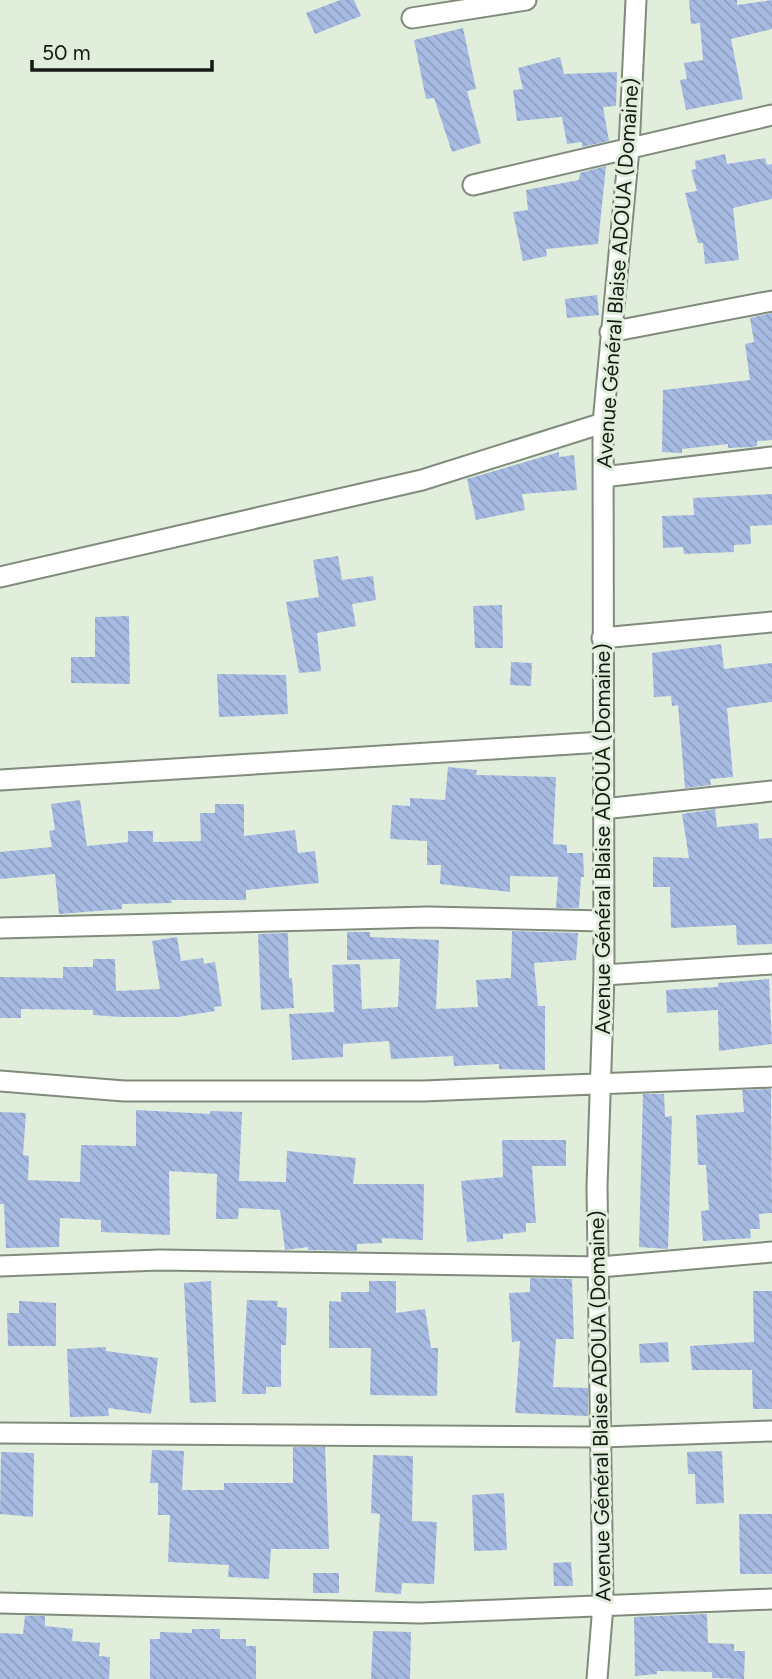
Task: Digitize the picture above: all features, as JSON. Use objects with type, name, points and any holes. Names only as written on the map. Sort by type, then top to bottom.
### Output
[{"type":"street","points":[[412,18],[526,0]]},
{"type":"street","name":"Avenue Général Blaise ADOUA (Domaine)","points":[[597,1679],[603,1605],[597,1187],[603,1083],[604,975],[603,424],[629,149],[636,0]]},
{"type":"street","points":[[473,185],[772,115]]},
{"type":"street","points":[[610,332],[772,301]]},
{"type":"street","points":[[0,577],[90,554],[422,480],[603,424]]},
{"type":"street","points":[[603,477],[772,457]]},
{"type":"street","points":[[602,638],[772,622]]},
{"type":"street","points":[[0,780],[603,742]]},
{"type":"street","points":[[603,810],[772,791]]},
{"type":"street","points":[[0,928],[428,916],[604,921]]},
{"type":"street","points":[[604,975],[772,964]]},
{"type":"street","points":[[0,1081],[124,1091],[423,1091],[772,1077]]},
{"type":"street","points":[[0,1266],[160,1260],[600,1267],[772,1252]]},
{"type":"street","points":[[0,1433],[602,1437],[772,1431]]},
{"type":"street","points":[[0,1603],[420,1613],[772,1599]]},
{"type":"building","points":[[340,0],[354,0],[361,16],[315,34],[306,13]]},
{"type":"building","points":[[689,0],[737,0],[737,5],[772,0],[772,29],[731,39],[743,99],[686,110],[680,80],[687,79],[684,63],[703,60],[700,23],[691,24]]},
{"type":"building","points":[[463,28],[476,89],[467,91],[481,143],[452,152],[434,98],[426,99],[414,40]]},
{"type":"building","points":[[560,57],[564,74],[617,72],[616,106],[603,107],[609,141],[582,147],[582,142],[567,144],[562,117],[517,121],[513,90],[523,89],[518,68]]},
{"type":"building","points":[[725,154],[727,164],[765,158],[767,165],[772,164],[772,199],[733,208],[739,260],[705,264],[703,243],[698,243],[685,193],[697,191],[691,170],[696,169],[695,161]]},
{"type":"building","points":[[606,166],[598,244],[546,249],[547,256],[523,261],[513,212],[528,210],[526,190],[579,180],[580,173]]},
{"type":"building","points":[[597,295],[599,315],[567,318],[565,299]]},
{"type":"building","points":[[772,313],[772,440],[757,441],[757,446],[752,447],[728,448],[728,444],[682,449],[682,453],[662,452],[663,390],[750,380],[745,344],[754,342],[750,318]]},
{"type":"building","points":[[559,452],[559,457],[574,455],[577,490],[522,494],[525,510],[476,520],[467,479]]},
{"type":"building","points":[[772,494],[772,525],[750,526],[751,544],[734,545],[734,552],[684,554],[683,547],[663,548],[662,516],[694,515],[693,498]]},
{"type":"building","points":[[338,556],[342,580],[373,576],[376,600],[352,604],[356,626],[317,633],[321,671],[299,673],[286,602],[319,597],[313,560]]},
{"type":"building","points":[[502,605],[503,648],[475,648],[473,606]]},
{"type":"building","points":[[129,616],[130,684],[71,683],[71,657],[95,657],[95,617]]},
{"type":"building","points":[[721,644],[724,669],[772,663],[772,702],[727,708],[733,777],[710,779],[711,785],[685,788],[678,705],[672,706],[671,696],[654,697],[652,653]]},
{"type":"building","points":[[511,662],[532,663],[531,686],[510,685]]},
{"type":"building","points":[[217,674],[286,675],[288,714],[219,717]]},
{"type":"building","points":[[448,767],[477,770],[476,775],[556,777],[553,844],[567,845],[567,853],[583,853],[584,877],[581,877],[579,908],[556,908],[558,877],[510,876],[510,892],[440,884],[441,865],[427,865],[427,841],[390,839],[392,805],[410,806],[410,798],[445,800]]},
{"type":"building","points":[[80,800],[87,846],[128,842],[128,831],[153,831],[153,842],[201,841],[200,813],[215,813],[215,804],[244,804],[244,836],[295,830],[298,853],[315,851],[319,883],[246,890],[246,900],[171,900],[172,903],[122,904],[122,909],[59,914],[55,874],[0,879],[0,852],[52,847],[49,831],[55,830],[51,804]]},
{"type":"building","points":[[715,809],[717,827],[758,823],[759,839],[772,838],[772,944],[737,945],[736,925],[671,928],[670,887],[653,887],[653,857],[689,858],[682,814]]},
{"type":"building","points":[[512,931],[578,933],[576,960],[534,963],[538,1006],[545,1006],[545,1070],[499,1069],[499,1064],[454,1066],[453,1056],[391,1059],[389,1041],[343,1044],[343,1057],[292,1060],[289,1014],[334,1012],[332,965],[360,964],[362,1009],[398,1007],[400,959],[347,960],[347,932],[370,932],[370,937],[439,940],[436,1009],[478,1007],[476,980],[511,978]]},
{"type":"building","points":[[288,933],[289,978],[292,978],[294,1008],[261,1010],[258,934]]},
{"type":"building","points":[[177,937],[181,961],[203,958],[204,964],[215,962],[222,1006],[214,1007],[215,1011],[178,1017],[121,1017],[93,1015],[93,1010],[21,1009],[21,1018],[0,1018],[0,977],[63,978],[63,967],[93,967],[93,959],[115,959],[116,991],[160,989],[152,941]]},
{"type":"building","points":[[769,979],[772,1044],[719,1051],[718,1010],[667,1013],[666,990],[718,987],[718,983]]},
{"type":"building","points":[[771,1089],[772,1213],[759,1214],[760,1229],[750,1229],[751,1238],[703,1241],[701,1211],[709,1210],[706,1165],[698,1165],[696,1115],[744,1112],[742,1090]]},
{"type":"building","points":[[643,1094],[664,1094],[665,1117],[672,1116],[668,1249],[639,1247]]},
{"type":"building","points":[[136,1110],[210,1114],[210,1111],[242,1112],[239,1181],[286,1182],[287,1151],[356,1158],[353,1184],[424,1184],[423,1240],[382,1238],[382,1243],[357,1244],[357,1251],[308,1250],[308,1247],[285,1250],[280,1210],[239,1208],[238,1219],[216,1219],[217,1174],[169,1171],[170,1235],[101,1232],[101,1220],[60,1218],[59,1247],[6,1248],[4,1204],[0,1204],[0,1112],[26,1113],[23,1155],[29,1156],[28,1180],[80,1182],[81,1145],[136,1146]]},
{"type":"building","points":[[502,1140],[566,1140],[566,1166],[532,1166],[536,1223],[526,1223],[526,1232],[503,1234],[503,1239],[467,1242],[461,1181],[503,1177]]},
{"type":"building","points":[[530,1278],[572,1279],[574,1339],[556,1339],[553,1387],[588,1388],[588,1416],[515,1413],[520,1341],[512,1342],[509,1293],[530,1292]]},
{"type":"building","points":[[211,1281],[216,1402],[190,1403],[184,1283]]},
{"type":"building","points":[[369,1281],[396,1281],[396,1313],[425,1309],[431,1348],[438,1348],[437,1396],[370,1395],[371,1348],[329,1348],[329,1301],[341,1302],[341,1292],[369,1292]]},
{"type":"building","points":[[753,1291],[772,1291],[772,1409],[753,1409],[752,1370],[692,1370],[690,1346],[754,1342]]},
{"type":"building","points":[[247,1300],[278,1301],[277,1307],[287,1308],[286,1345],[281,1345],[281,1387],[266,1387],[266,1394],[242,1394]]},
{"type":"building","points":[[19,1301],[56,1303],[56,1346],[8,1346],[7,1313],[19,1313]]},
{"type":"building","points":[[668,1342],[669,1362],[640,1363],[639,1344]]},
{"type":"building","points":[[106,1347],[106,1351],[158,1358],[151,1414],[108,1408],[109,1416],[70,1417],[67,1349]]},
{"type":"building","points":[[293,1447],[325,1447],[329,1549],[271,1549],[269,1579],[228,1577],[229,1565],[168,1562],[170,1515],[158,1515],[158,1483],[150,1483],[152,1450],[184,1451],[182,1490],[224,1490],[224,1483],[293,1483]]},
{"type":"building","points":[[722,1451],[724,1503],[696,1504],[695,1474],[688,1474],[687,1452]]},
{"type":"building","points":[[1,1452],[34,1453],[33,1517],[0,1514]]},
{"type":"building","points":[[373,1455],[413,1456],[412,1521],[437,1522],[434,1584],[402,1583],[401,1594],[375,1592],[380,1514],[371,1513]]},
{"type":"building","points":[[504,1493],[507,1550],[474,1551],[472,1495]]},
{"type":"building","points":[[739,1514],[772,1514],[772,1574],[740,1574]]},
{"type":"building","points":[[571,1562],[573,1586],[554,1586],[553,1563]]},
{"type":"building","points":[[313,1573],[339,1573],[339,1593],[313,1593]]},
{"type":"building","points":[[707,1614],[708,1643],[734,1644],[734,1651],[745,1651],[744,1679],[712,1678],[712,1672],[657,1671],[657,1674],[635,1676],[634,1617]]},
{"type":"building","points":[[25,1616],[45,1616],[45,1626],[73,1629],[72,1641],[100,1643],[99,1656],[110,1657],[109,1679],[0,1679],[0,1633],[23,1634]]},
{"type":"building","points":[[192,1629],[220,1629],[220,1639],[246,1639],[246,1646],[256,1646],[256,1679],[150,1679],[150,1639],[160,1639],[160,1632],[192,1633]]},
{"type":"building","points":[[373,1631],[411,1632],[410,1679],[371,1679]]}]
